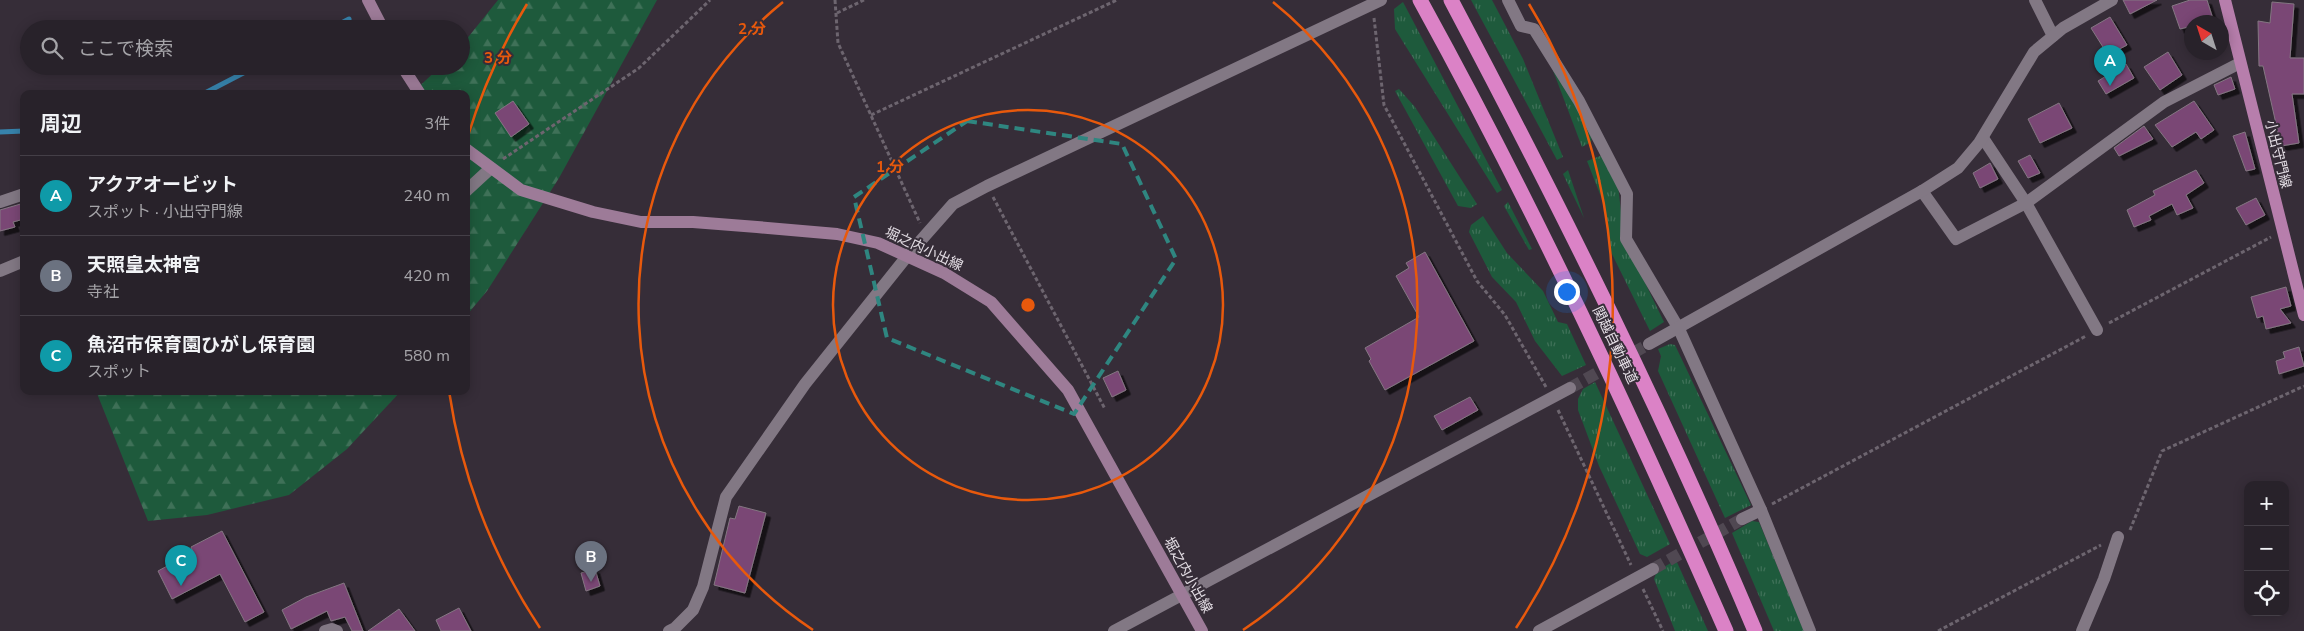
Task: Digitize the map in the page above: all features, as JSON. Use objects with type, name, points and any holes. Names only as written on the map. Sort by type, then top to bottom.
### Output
[{"type":"highway","name":"関越自動車道","points":[[1420,0],[1548,245],[1614,382],[1726,631]]},
{"type":"highway","name":"関越自動車道","points":[[1451,0],[1572,234],[1700,505],[1755,631]]},
{"type":"main road","points":[[368,0],[378,20]]},
{"type":"main road","name":"小出守門線","points":[[2225,0],[2304,315]]},
{"type":"main road","points":[[408,75],[417,90]]},
{"type":"main road","name":"堀之内小出線","points":[[470,152],[521,190],[593,212],[641,222],[693,222],[837,234],[878,243],[908,255],[958,281],[991,302],[1068,390],[1202,631]]},
{"type":"street","points":[[1508,0],[1521,26],[1534,28],[1579,101],[1627,194],[1626,239],[1679,329],[1760,510],[1810,631]]},
{"type":"street","points":[[2036,0],[2053,36]]},
{"type":"street","points":[[1649,344],[1679,329],[1922,191],[1958,168],[1983,138],[2034,52],[2063,28],[2112,0]]},
{"type":"street","points":[[670,631],[693,610],[712,556],[726,497],[805,384],[908,255],[953,204],[986,186],[1377,2]]},
{"type":"street","points":[[1922,191],[1956,239],[2026,203],[2164,102],[2240,63]]},
{"type":"street","points":[[1983,138],[2026,203],[2097,330]]},
{"type":"street","points":[[470,187],[491,168]]},
{"type":"street","points":[[0,202],[20,195]]},
{"type":"street","points":[[0,271],[20,263]]},
{"type":"street","points":[[1114,631],[1570,388]]},
{"type":"street","points":[[1742,519],[1760,510]]},
{"type":"street","points":[[2082,631],[2104,579],[2118,537]]},
{"type":"street","points":[[1539,631],[1653,569]]},
{"type":"street","points":[[325,631],[332,629],[337,631]]},
{"type":"path","points":[[491,168],[639,68],[710,0]]},
{"type":"path","points":[[835,0],[838,43],[926,235]]},
{"type":"path","points":[[837,13],[864,0]]},
{"type":"path","points":[[870,115],[1117,0]]},
{"type":"path","points":[[1377,2],[1384,106],[1477,281],[1505,315],[1552,399],[1663,631]]},
{"type":"path","points":[[986,186],[1105,409]]},
{"type":"path","points":[[1760,510],[2282,231]]},
{"type":"path","points":[[1938,631],[2082,554],[2129,532],[2162,451],[2304,386]]},
{"type":"highlighted area","points":[[967,121],[1122,144],[1176,259],[1074,414],[887,338],[854,197]]},
{"type":"green space","points":[[498,0],[657,0],[559,178],[487,291],[470,311],[470,90],[415,90],[431,75],[470,75],[470,35]]},
{"type":"green space","points":[[1471,0],[1492,0],[1523,59],[1563,157],[1557,160]]},
{"type":"green space","points":[[1403,2],[1502,190],[1497,193],[1395,29],[1394,9]]},
{"type":"green space","points":[[1546,52],[1592,136],[1591,142],[1582,147]]},
{"type":"green space","points":[[1399,89],[1415,107],[1477,204],[1471,208],[1458,206],[1395,91]]},
{"type":"green space","points":[[1600,156],[1605,157],[1618,185],[1624,239],[1664,322],[1650,331],[1610,250],[1605,207],[1587,161]]},
{"type":"green space","points":[[1568,170],[1584,218],[1563,174]]},
{"type":"green space","points":[[1508,202],[1532,249],[1529,250],[1504,206]]},
{"type":"green space","points":[[1483,216],[1507,253],[1543,291],[1558,322],[1567,324],[1586,365],[1562,376],[1535,341],[1516,302],[1492,277],[1469,232],[1471,225]]},
{"type":"green space","points":[[1670,344],[1675,345],[1751,505],[1725,518],[1658,371],[1661,356],[1658,349]]},
{"type":"green space","points":[[1595,382],[1670,544],[1647,557],[1640,554],[1599,466],[1578,410],[1578,399],[1583,389]]},
{"type":"green space","points":[[98,395],[397,395],[347,449],[289,495],[207,515],[148,521]]},
{"type":"green space","points":[[1752,521],[1759,522],[1804,631],[1774,631],[1732,533]]},
{"type":"green space","points":[[1676,560],[1708,631],[1675,631],[1654,579],[1657,571]]},
{"type":"building","points":[[2123,0],[2157,0],[2130,14]]},
{"type":"building","points":[[2190,0],[2207,0],[2212,15],[2184,15],[2184,28],[2180,29],[2172,6]]},
{"type":"building","points":[[2272,2],[2294,4],[2290,58],[2304,58],[2304,94],[2292,94],[2299,143],[2281,146],[2263,66],[2259,66],[2258,21],[2270,23]]},
{"type":"building","points":[[2110,17],[2127,45],[2108,55],[2091,28]]},
{"type":"building","points":[[2168,52],[2182,75],[2160,90],[2144,67]]},
{"type":"building","points":[[2126,64],[2134,78],[2106,94],[2098,81]]},
{"type":"building","points":[[2231,77],[2235,89],[2218,95],[2214,85]]},
{"type":"building","points":[[513,101],[529,124],[511,137],[495,113]]},
{"type":"building","points":[[2194,101],[2214,130],[2201,139],[2196,132],[2172,147],[2155,125]]},
{"type":"building","points":[[2059,103],[2072,128],[2040,143],[2028,119]]},
{"type":"building","points":[[2144,126],[2153,139],[2119,156],[2114,148]]},
{"type":"building","points":[[2245,132],[2255,169],[2246,171],[2233,136]]},
{"type":"building","points":[[2030,155],[2040,173],[2028,178],[2018,161]]},
{"type":"building","points":[[1990,163],[1998,179],[1980,188],[1973,173]]},
{"type":"building","points":[[2196,170],[2204,183],[2186,195],[2193,208],[2177,215],[2172,204],[2149,216],[2151,220],[2134,227],[2127,210],[2155,195],[2153,191]]},
{"type":"building","points":[[2256,198],[2265,215],[2246,225],[2236,208]]},
{"type":"building","points":[[20,204],[20,220],[13,222],[15,227],[0,231],[0,210]]},
{"type":"building","points":[[1425,252],[1474,341],[1385,390],[1369,361],[1371,359],[1365,348],[1419,317],[1396,276],[1409,268],[1406,263]]},
{"type":"building","points":[[2286,287],[2291,306],[2280,309],[2291,323],[2266,329],[2263,316],[2257,318],[2251,297]]},
{"type":"building","points":[[2299,347],[2304,366],[2279,374],[2276,361],[2285,358],[2283,352]]},
{"type":"building","points":[[1118,371],[1126,390],[1112,397],[1103,378]]},
{"type":"building","points":[[1470,397],[1478,410],[1442,430],[1434,416]]},
{"type":"building","points":[[739,506],[766,513],[745,593],[714,585],[730,518],[735,519]]},
{"type":"building","points":[[222,531],[264,612],[245,622],[220,574],[172,599],[158,571],[193,552],[191,547]]},
{"type":"building","points":[[595,569],[600,586],[586,591],[581,573]]},
{"type":"building","points":[[344,583],[363,631],[352,631],[345,617],[331,621],[327,611],[291,629],[282,610],[306,597]]},
{"type":"building","points":[[459,608],[471,631],[441,631],[436,620]]},
{"type":"building","points":[[399,609],[415,631],[368,631]]},
{"type":"waterway","points":[[211,90],[240,75]]},
{"type":"waterway","points":[[0,132],[20,131]]},
{"type":"tunnel","points":[[1570,388],[1649,344]]},
{"type":"tunnel","points":[[1653,569],[1742,519]]},
{"type":"place","name":"アクアオービット","points":[[2110,86]]},
{"type":"place","name":"天照皇太神宮","points":[[591,582]]},
{"type":"place","name":"魚沼市保育園ひがし保育園","points":[[181,586]]}]
